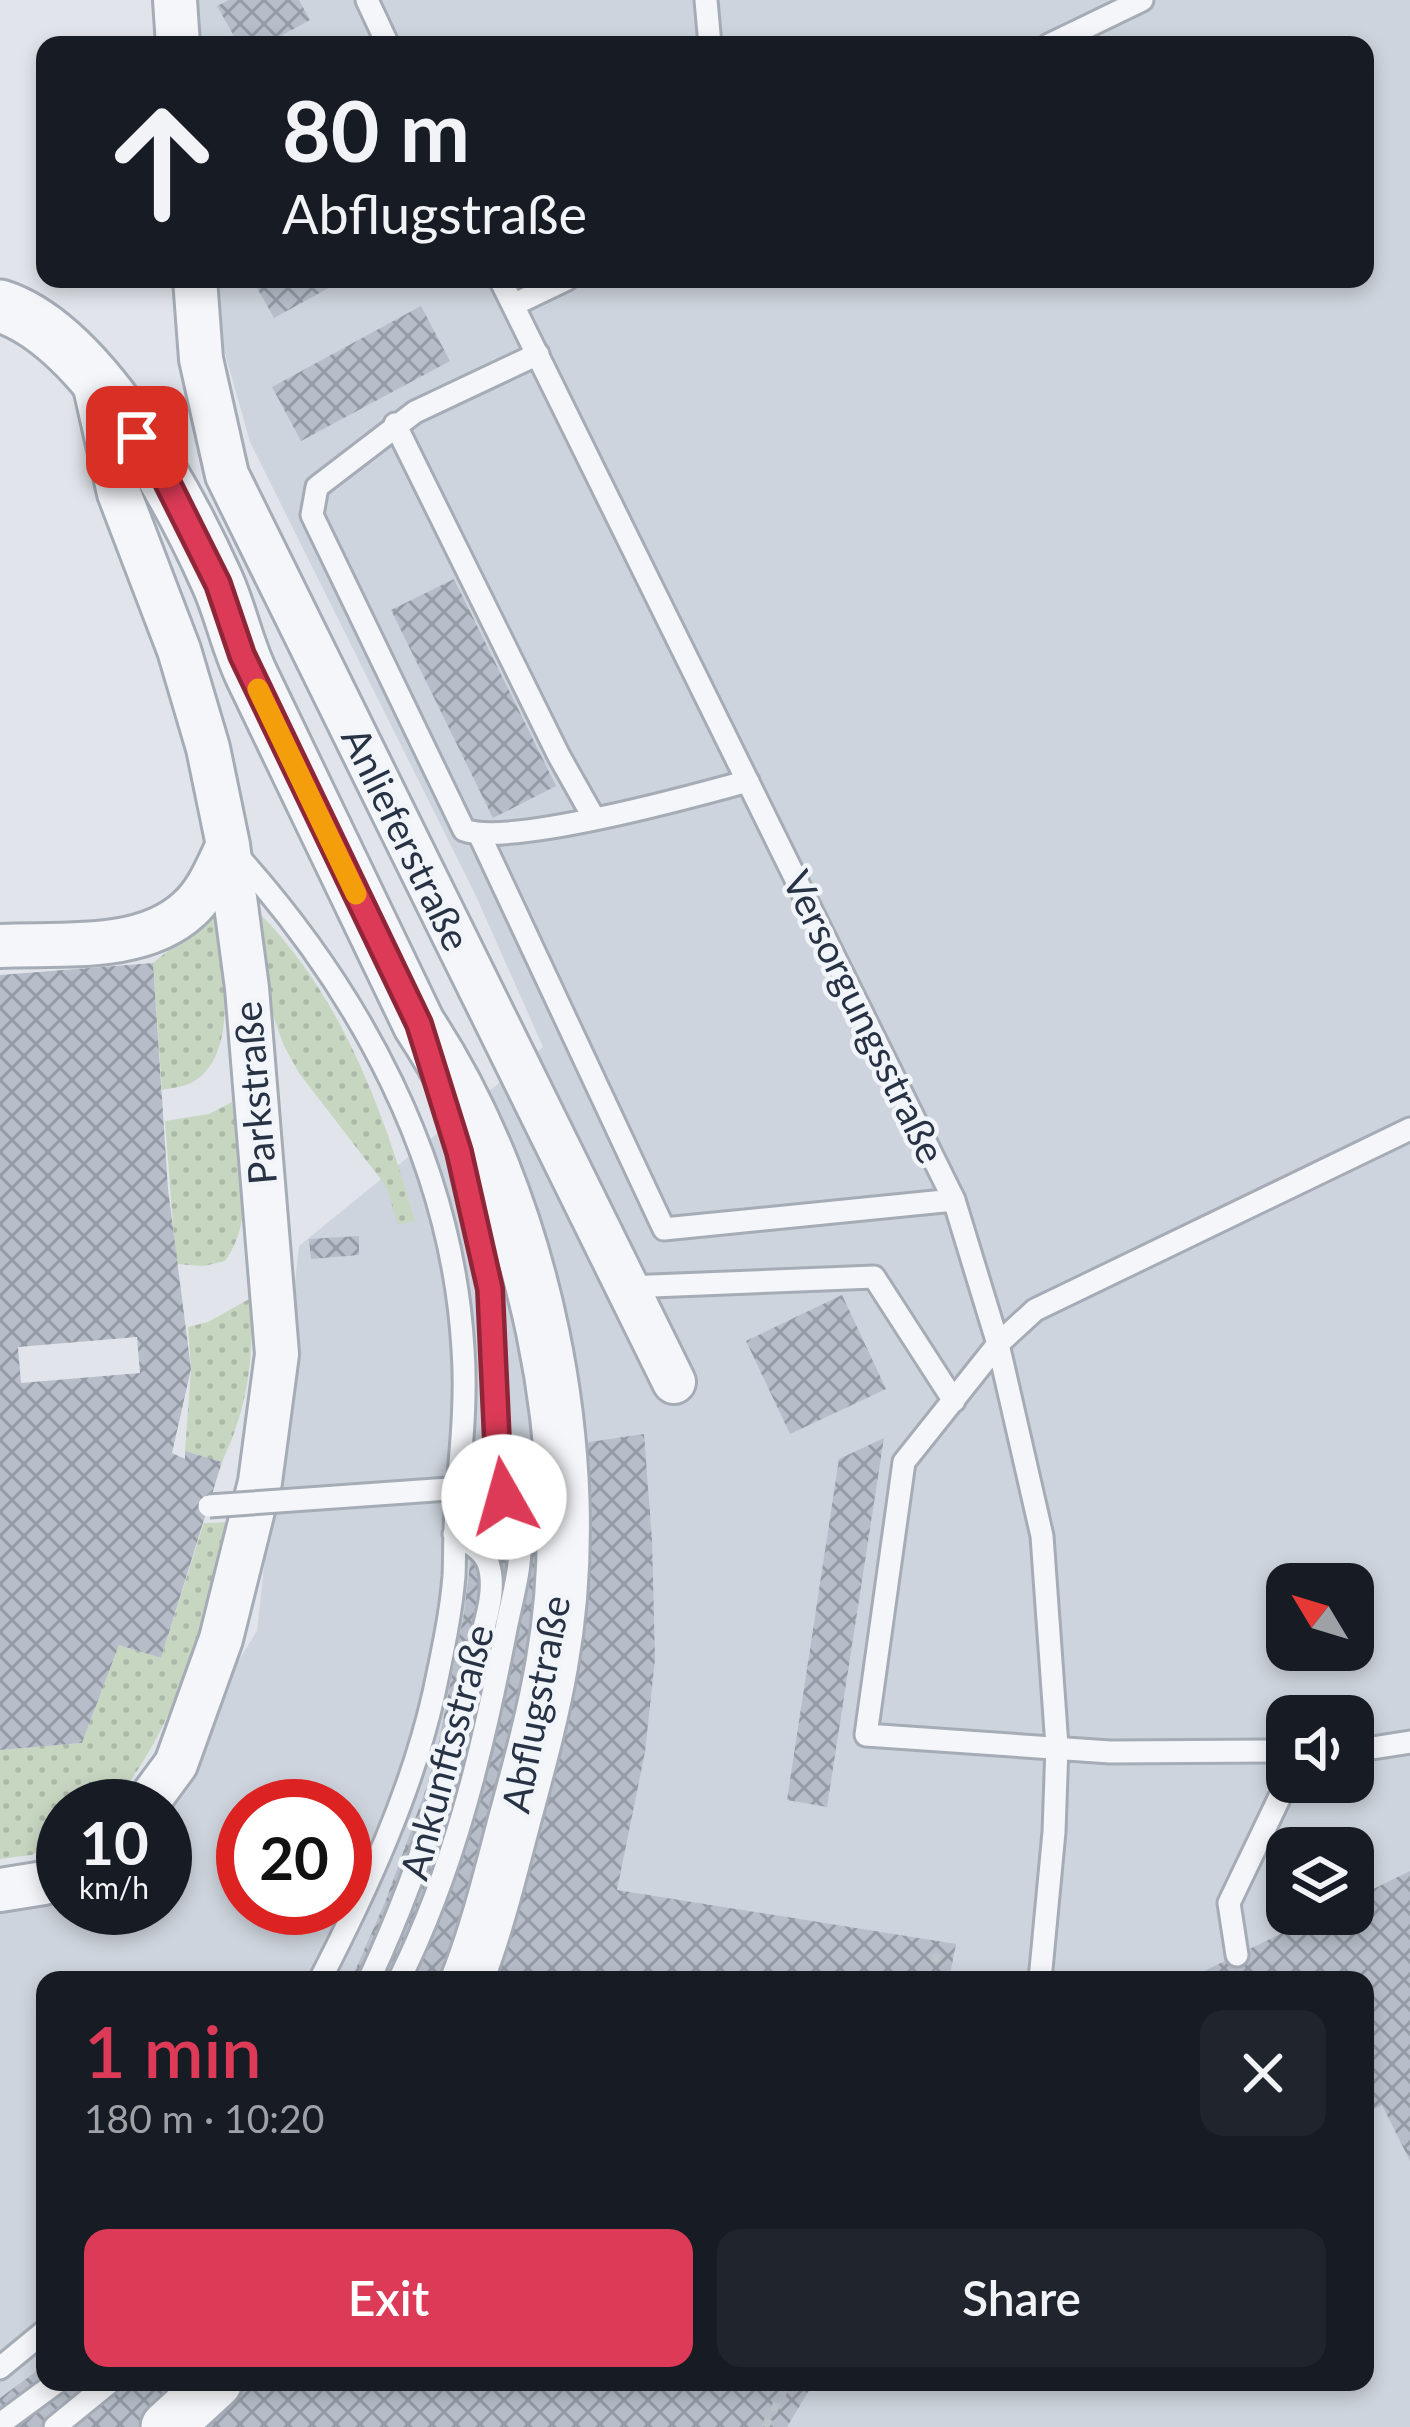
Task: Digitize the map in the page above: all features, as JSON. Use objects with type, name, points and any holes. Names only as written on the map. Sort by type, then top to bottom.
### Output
[{"type":"street","points":[[175,0],[177,36]]},
{"type":"street","name":"Anlieferstraße","points":[[196,288],[201,359],[227,475],[674,1382]]},
{"type":"street","name":"Abflugstraße","points":[[0,306],[57,337],[159,466],[209,566],[242,655],[419,1024],[455,1078],[517,1228],[538,1306],[561,1472],[560,1590],[553,1661],[503,1863],[470,1971]]},
{"type":"street","name":"Parkstraße","points":[[93,378],[119,493],[179,650],[208,748],[228,845],[247,988],[277,1354],[260,1482],[221,1639],[176,1764],[165,1779]]},
{"type":"street","points":[[0,946],[117,939],[144,948],[190,909],[228,845]]},
{"type":"street","points":[[0,1890],[36,1883]]},
{"type":"street","points":[[167,2427],[206,2391]]},
{"type":"lane","points":[[367,0],[384,36]]},
{"type":"lane","points":[[706,0],[709,36]]},
{"type":"lane","points":[[1068,36],[1142,0]]},
{"type":"lane","name":"Versorgungsstraße","points":[[504,288],[954,1200],[998,1344],[1042,1536],[1057,1746],[1041,1971]]},
{"type":"lane","points":[[513,305],[548,288]]},
{"type":"lane","points":[[538,353],[395,424],[317,487],[312,515],[464,830],[480,836],[595,818],[748,781]]},
{"type":"lane","points":[[395,424],[559,756],[595,818]]},
{"type":"lane","points":[[480,836],[664,1229],[954,1200]]},
{"type":"lane","points":[[228,845],[290,913],[414,1124],[442,1211],[464,1352],[454,1578],[433,1697],[403,1792],[324,1971]]},
{"type":"lane","points":[[403,1971],[482,1753],[518,1565],[520,1532],[504,1497],[498,1464],[490,1289],[459,1152],[419,1024]]},
{"type":"lane","points":[[1266,1751],[1110,1752],[866,1735],[904,1462],[998,1344],[1035,1310],[1410,1129]]},
{"type":"lane","points":[[627,1287],[874,1277],[954,1401]]},
{"type":"lane","points":[[209,1506],[477,1487],[504,1497]]},
{"type":"lane","name":"Ankunftsstraße","points":[[373,1971],[406,1902],[458,1743],[492,1588],[488,1560],[454,1534]]},
{"type":"lane","points":[[1374,1748],[1410,1742]]},
{"type":"lane","points":[[1237,1955],[1229,1903],[1277,1803]]},
{"type":"lane","points":[[0,2368],[36,2338]]},
{"type":"lane","points":[[0,2425],[45,2391]]},
{"type":"lane","points":[[55,2427],[99,2391]]},
{"type":"path","points":[[933,1971],[937,1953]]},
{"type":"path","points":[[765,2427],[783,2391]]},
{"type":"shaded area","points":[[196,0],[1410,0],[1410,2427],[0,2427],[0,1887],[36,1883],[36,1935],[192,1935],[192,1779],[165,1779],[257,1631],[299,1246],[543,1047],[475,894],[250,442],[223,346],[219,288],[1374,288],[1374,36],[198,36]]},
{"type":"green space","points":[[217,911],[225,1004],[218,1051],[207,1070],[191,1083],[162,1090],[153,963]]},
{"type":"green space","points":[[262,916],[316,983],[338,1021],[374,1099],[415,1221],[398,1225],[386,1186],[299,1073],[284,1046],[267,999]]},
{"type":"green space","points":[[232,1102],[244,1205],[235,1243],[225,1261],[204,1266],[176,1264],[165,1121],[209,1114]]},
{"type":"green space","points":[[251,1298],[247,1382],[231,1442],[222,1462],[185,1451],[191,1369],[188,1327],[208,1322]]},
{"type":"green space","points":[[229,1522],[186,1672],[134,1776],[36,1779],[36,1853],[0,1859],[0,1750],[82,1743],[119,1645],[161,1658],[204,1523]]},
{"type":"building","points":[[229,0],[299,0],[310,20],[281,36],[234,36],[217,6]]},
{"type":"building","points":[[257,288],[329,288],[274,318]]},
{"type":"building","points":[[421,306],[450,361],[301,441],[272,387]]},
{"type":"building","points":[[454,579],[556,786],[493,818],[391,610]]},
{"type":"building","points":[[153,963],[168,1189],[191,1369],[172,1453],[185,1459],[185,1451],[222,1462],[161,1658],[119,1645],[82,1743],[0,1750],[0,975]],"holes":[[[137,1337],[140,1373],[21,1383],[18,1347]]]},
{"type":"building","points":[[359,1236],[359,1255],[311,1259],[309,1239]]},
{"type":"building","points":[[842,1295],[886,1389],[790,1434],[746,1341]]},
{"type":"building","points":[[644,1434],[655,1659],[645,1752],[617,1890],[956,1944],[951,1971],[355,1971],[428,1783],[464,1613],[475,1524],[475,1459]]},
{"type":"building","points":[[884,1438],[827,1807],[787,1800],[839,1459]]},
{"type":"building","points":[[1410,1871],[1410,2161],[1382,2105],[1374,2109],[1374,1971],[1204,1971],[1278,1935],[1374,1935],[1374,1889]]},
{"type":"building","points":[[36,2372],[36,2391],[809,2391],[787,2427],[0,2427],[0,2398]]},
{"type":"slow traffic","points":[[258,689],[356,894]]},
{"type":"route","points":[[137,437],[159,466],[218,584],[242,655],[419,1024],[459,1152],[490,1289],[498,1464],[504,1497]]}]
